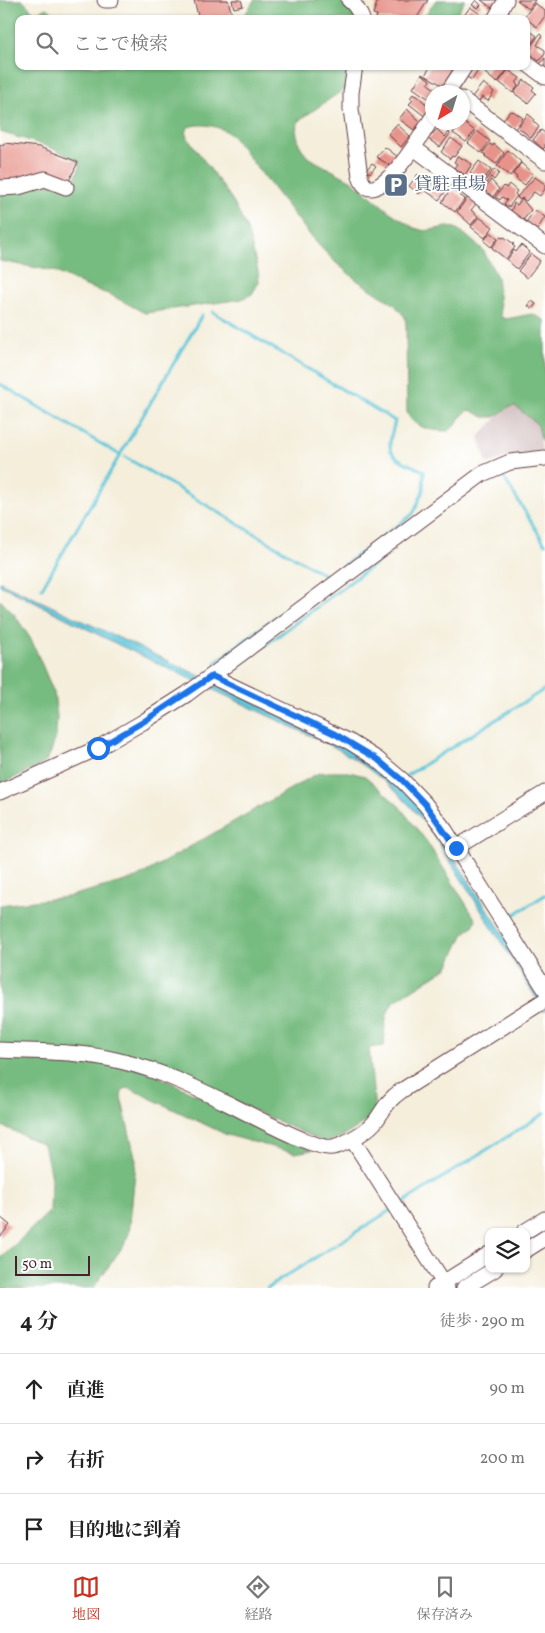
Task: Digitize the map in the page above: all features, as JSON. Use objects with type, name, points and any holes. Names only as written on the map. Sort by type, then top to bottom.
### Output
[{"type":"street","points":[[105,0],[111,0]]},
{"type":"street","points":[[349,0],[354,3],[360,15]]},
{"type":"street","points":[[497,15],[506,0]]},
{"type":"street","points":[[530,66],[545,77]]},
{"type":"street","points":[[354,70],[351,109],[362,182],[366,186],[377,187],[396,171],[414,148],[425,130]]},
{"type":"street","points":[[454,85],[463,70]]},
{"type":"street","points":[[470,105],[545,161]]},
{"type":"street","points":[[414,148],[545,246]]},
{"type":"street","points":[[0,188],[18,187],[46,179],[66,186]]},
{"type":"street","points":[[0,792],[113,740],[143,722],[206,680],[477,477],[510,462],[545,458]]},
{"type":"street","points":[[206,680],[335,734],[377,759],[402,780],[435,817],[545,989]]},
{"type":"street","points":[[456,848],[545,793]]},
{"type":"street","points":[[0,1050],[66,1052],[121,1061],[174,1078],[295,1136],[322,1146],[332,1147],[352,1139],[372,1125],[387,1103],[401,1090],[542,1002]]},
{"type":"street","points":[[352,1139],[442,1286],[485,1257]]},
{"type":"street","points":[[530,1228],[545,1219]]},
{"type":"street","points":[[530,1247],[545,1238]]},
{"type":"street","points":[[464,1288],[488,1273]]},
{"type":"shaded area","points":[[512,406],[519,408],[538,425],[542,451],[508,456],[487,464],[479,437],[499,415]]},
{"type":"green space","points":[[0,0],[22,0],[35,13],[47,8],[56,15],[15,15],[15,70],[350,70],[343,90],[298,121],[296,130],[299,144],[309,158],[352,181],[390,212],[414,228],[425,231],[447,227],[455,228],[462,232],[483,250],[497,277],[501,317],[506,319],[532,314],[545,320],[545,445],[541,439],[538,425],[515,406],[509,407],[495,417],[484,417],[470,410],[463,414],[448,431],[430,429],[413,422],[407,412],[405,317],[394,304],[358,281],[335,262],[314,240],[229,133],[206,125],[188,127],[185,132],[231,198],[247,229],[259,282],[252,294],[242,299],[145,313],[111,295],[83,285],[54,271],[0,261],[0,191],[45,182],[72,186],[80,166],[76,160],[68,155],[0,132]]},
{"type":"green space","points":[[254,0],[339,0],[344,2],[354,15],[243,15]]},
{"type":"green space","points":[[436,0],[465,0],[456,15],[426,15]]},
{"type":"green space","points":[[0,600],[14,614],[32,641],[54,693],[57,717],[56,737],[45,762],[0,784]]},
{"type":"green space","points":[[349,772],[365,776],[399,806],[427,842],[476,920],[473,926],[463,935],[448,967],[395,1001],[388,1011],[385,1022],[384,1046],[369,1048],[375,1111],[364,1122],[345,1135],[324,1142],[175,1075],[0,1047],[0,905],[67,897],[136,878],[311,777],[319,773]]},
{"type":"green space","points":[[0,1053],[65,1055],[147,1071],[312,1150],[295,1153],[227,1135],[126,1088],[122,1092],[121,1097],[136,1161],[129,1233],[124,1245],[93,1288],[0,1288],[0,1259],[50,1211],[51,1178],[45,1148],[42,1144],[0,1125]]},
{"type":"water","points":[[0,582],[361,754],[421,807],[545,998],[545,1012],[435,837],[413,809],[388,784],[360,763],[330,745],[121,646],[0,585]]},
{"type":"building","points":[[194,0],[228,0],[232,15],[198,15]]},
{"type":"building","points":[[232,0],[241,0],[243,6],[234,8]]},
{"type":"building","points":[[378,0],[428,0],[419,15],[373,14]]},
{"type":"building","points":[[476,0],[481,5],[478,8],[472,5]]},
{"type":"building","points":[[481,0],[498,0],[492,8]]},
{"type":"building","points":[[517,0],[535,0],[529,9]]},
{"type":"building","points":[[535,3],[545,11],[545,16],[537,27],[530,22],[530,15],[526,15]]},
{"type":"building","points":[[470,7],[481,15],[465,15]]},
{"type":"building","points":[[530,31],[537,36],[530,45]]},
{"type":"building","points":[[540,34],[542,36],[537,45],[545,50],[545,54],[539,61],[530,54],[530,47]]},
{"type":"building","points":[[545,58],[545,70],[539,65]]},
{"type":"building","points":[[428,70],[452,70],[457,74],[449,85],[442,85],[425,75]]},
{"type":"building","points":[[468,70],[478,71],[472,80],[465,76]]},
{"type":"building","points":[[487,70],[507,70],[497,83],[485,73]]},
{"type":"building","points":[[508,70],[520,78],[516,83],[518,86],[513,93],[499,82]]},
{"type":"building","points":[[422,74],[430,80],[429,85],[425,85],[425,96],[413,88]]},
{"type":"building","points":[[524,80],[534,87],[532,90],[536,93],[528,103],[514,93]]},
{"type":"building","points":[[483,83],[494,92],[488,101],[482,97],[478,103],[472,97]]},
{"type":"building","points":[[413,94],[425,103],[425,116],[409,104],[413,100],[410,98]]},
{"type":"building","points":[[407,109],[421,122],[414,130],[399,119]]},
{"type":"building","points":[[510,111],[523,118],[515,129],[503,120]]},
{"type":"building","points":[[528,114],[539,127],[531,138],[518,127]]},
{"type":"building","points":[[397,124],[410,136],[401,147],[388,134]]},
{"type":"building","points":[[470,127],[475,131],[466,142],[453,133],[455,130],[470,130]]},
{"type":"building","points":[[436,130],[445,137],[449,132],[450,134],[440,147],[428,139]]},
{"type":"building","points":[[541,130],[545,133],[545,147],[543,149],[533,140]]},
{"type":"building","points":[[477,131],[490,141],[481,153],[468,143]]},
{"type":"building","points":[[451,138],[462,146],[454,157],[452,156],[450,159],[441,152]]},
{"type":"building","points":[[4,143],[39,147],[78,162],[68,183],[15,184],[7,180],[5,185],[0,183],[0,144],[3,146]]},
{"type":"building","points":[[490,144],[493,146],[494,144],[504,153],[496,164],[483,153]]},
{"type":"building","points":[[385,147],[398,157],[391,166],[376,157]]},
{"type":"building","points":[[508,150],[521,162],[510,176],[497,166]]},
{"type":"building","points":[[458,156],[472,164],[465,175],[454,168],[457,164],[454,162]]},
{"type":"building","points":[[479,161],[491,170],[482,182],[470,173]]},
{"type":"building","points":[[372,163],[376,166],[370,173],[366,170]]},
{"type":"building","points":[[521,163],[533,174],[525,185],[516,179],[517,177],[513,174]]},
{"type":"building","points":[[494,169],[499,173],[494,180],[491,177],[484,186],[482,185]]},
{"type":"building","points":[[418,174],[431,181],[419,194],[409,186]]},
{"type":"building","points":[[436,177],[449,187],[439,200],[426,191]]},
{"type":"building","points":[[535,177],[545,184],[545,189],[540,196],[534,192],[526,201],[522,198],[520,200],[517,197]]},
{"type":"building","points":[[491,180],[499,189],[493,197],[484,190]]},
{"type":"building","points":[[509,184],[517,191],[515,194],[517,196],[509,207],[504,204],[507,200],[502,197],[500,200],[495,197],[504,186],[506,188]]},
{"type":"building","points":[[451,189],[465,199],[455,212],[442,202]]},
{"type":"building","points":[[468,197],[476,204],[471,210],[478,216],[471,225],[457,212]]},
{"type":"building","points":[[522,199],[531,210],[521,223],[510,214],[514,203],[517,205]]},
{"type":"building","points":[[535,210],[545,217],[537,230],[526,222]]},
{"type":"building","points":[[479,217],[493,227],[485,238],[471,227]]},
{"type":"building","points":[[490,232],[498,238],[491,247],[484,241]]},
{"type":"building","points":[[500,237],[504,237],[514,244],[512,245],[515,247],[506,259],[492,248]]},
{"type":"building","points":[[521,245],[530,252],[517,269],[507,260],[514,250],[516,252]]},
{"type":"building","points":[[531,254],[540,261],[527,278],[518,271]]},
{"type":"building","points":[[532,301],[536,304],[532,309],[528,306]]},
{"type":"building","points":[[0,1217],[10,1225],[0,1237]]},
{"type":"waterway","points":[[213,312],[395,421],[390,439],[393,454],[424,471],[423,491],[413,514],[335,572]]},
{"type":"waterway","points":[[42,588],[202,315]]},
{"type":"waterway","points":[[0,384],[120,455]]},
{"type":"waterway","points":[[125,457],[328,577]]},
{"type":"waterway","points":[[498,475],[501,473],[545,544]]},
{"type":"waterway","points":[[481,484],[492,477]]},
{"type":"waterway","points":[[224,676],[384,557]]},
{"type":"waterway","points":[[216,662],[331,575]]},
{"type":"waterway","points":[[406,776],[545,689]]},
{"type":"waterway","points":[[507,919],[545,895]]},
{"type":"waterway","points":[[399,1205],[545,1113]]},
{"type":"waterway","points":[[267,1288],[391,1210]]},
{"type":"place","name":"貸駐車場","points":[[396,185]]},
{"type":"route","points":[[98,748],[143,722],[212,676],[335,734],[377,759],[402,780],[425,804],[456,848]]}]
